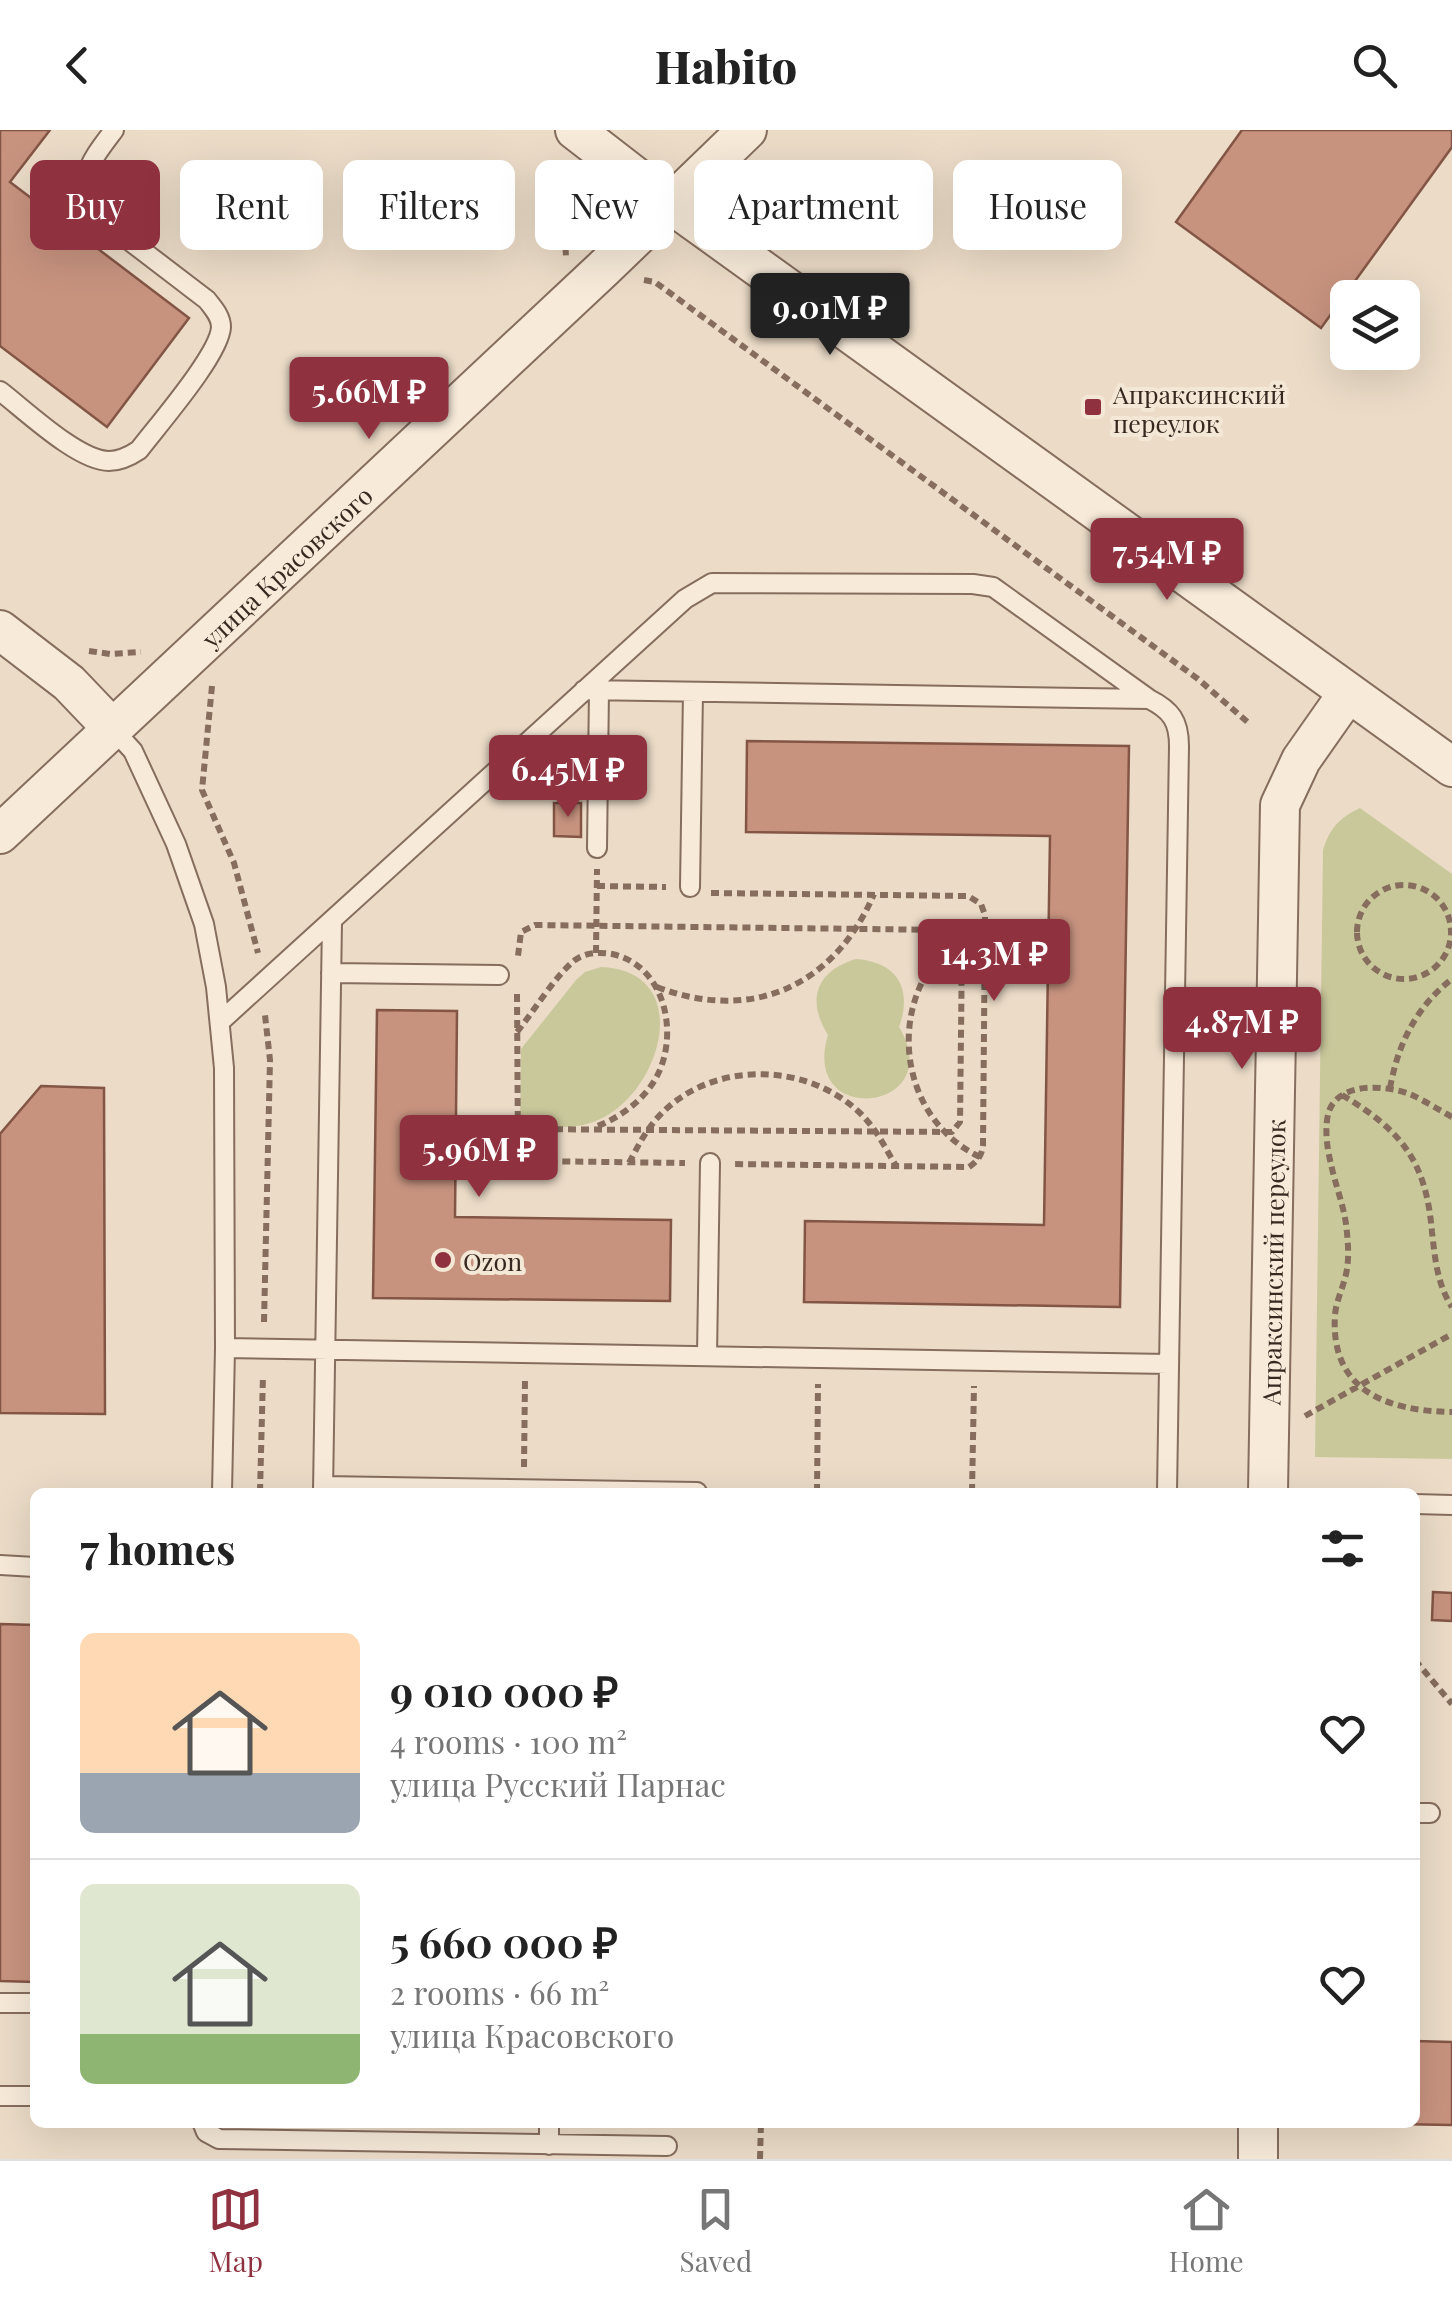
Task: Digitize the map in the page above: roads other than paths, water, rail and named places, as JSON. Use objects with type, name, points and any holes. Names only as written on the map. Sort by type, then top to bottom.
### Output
[{"type":"street","points":[[574,130],[614,160]]},
{"type":"street","name":"улица Красовского","points":[[674,202],[747,130]]},
{"type":"street","points":[[674,205],[1452,766]]},
{"type":"street","name":"улица Красовского","points":[[0,834],[623,250]]},
{"type":"street","points":[[0,630],[69,683],[112,728]]},
{"type":"street","name":"Апраксинский переулок","points":[[1268,1488],[1280,805],[1301,760],[1348,693]]},
{"type":"street","points":[[1258,2128],[1258,2159]]},
{"type":"lane","points":[[0,390],[88,457],[109,461],[126,458],[139,450],[215,350],[221,326],[217,312],[207,300],[101,219],[90,205],[86,176],[92,160],[114,130]]},
{"type":"lane","points":[[221,1021],[592,690],[685,599],[712,583],[974,584],[1002,591],[1164,706],[1179,728],[1168,1488]]},
{"type":"lane","points":[[592,690],[1149,699]]},
{"type":"lane","points":[[592,690],[598,848]]},
{"type":"lane","points":[[690,887],[693,692]]},
{"type":"lane","points":[[112,728],[132,751],[189,878],[204,924],[221,1021],[225,1348],[222,1488]]},
{"type":"lane","points":[[323,1488],[332,922]]},
{"type":"lane","points":[[331,973],[508,976]]},
{"type":"lane","points":[[707,1356],[710,1164]]},
{"type":"lane","points":[[225,1348],[1169,1364]]},
{"type":"lane","points":[[1420,1504],[1452,1505]]},
{"type":"lane","points":[[0,1565],[30,1567]]},
{"type":"lane","points":[[0,2003],[30,2003]]},
{"type":"lane","points":[[0,2096],[30,2096]]},
{"type":"lane","points":[[205,2128],[210,2136],[237,2140],[313,2132],[667,2146]]},
{"type":"lane","points":[[549,2128],[549,2144]]},
{"type":"lane","points":[[236,2159],[237,2140]]},
{"type":"place","name":"Апраксинский переулок","points":[[1093,407]]},
{"type":"place","name":"Ozon","points":[[443,1260]]}]
